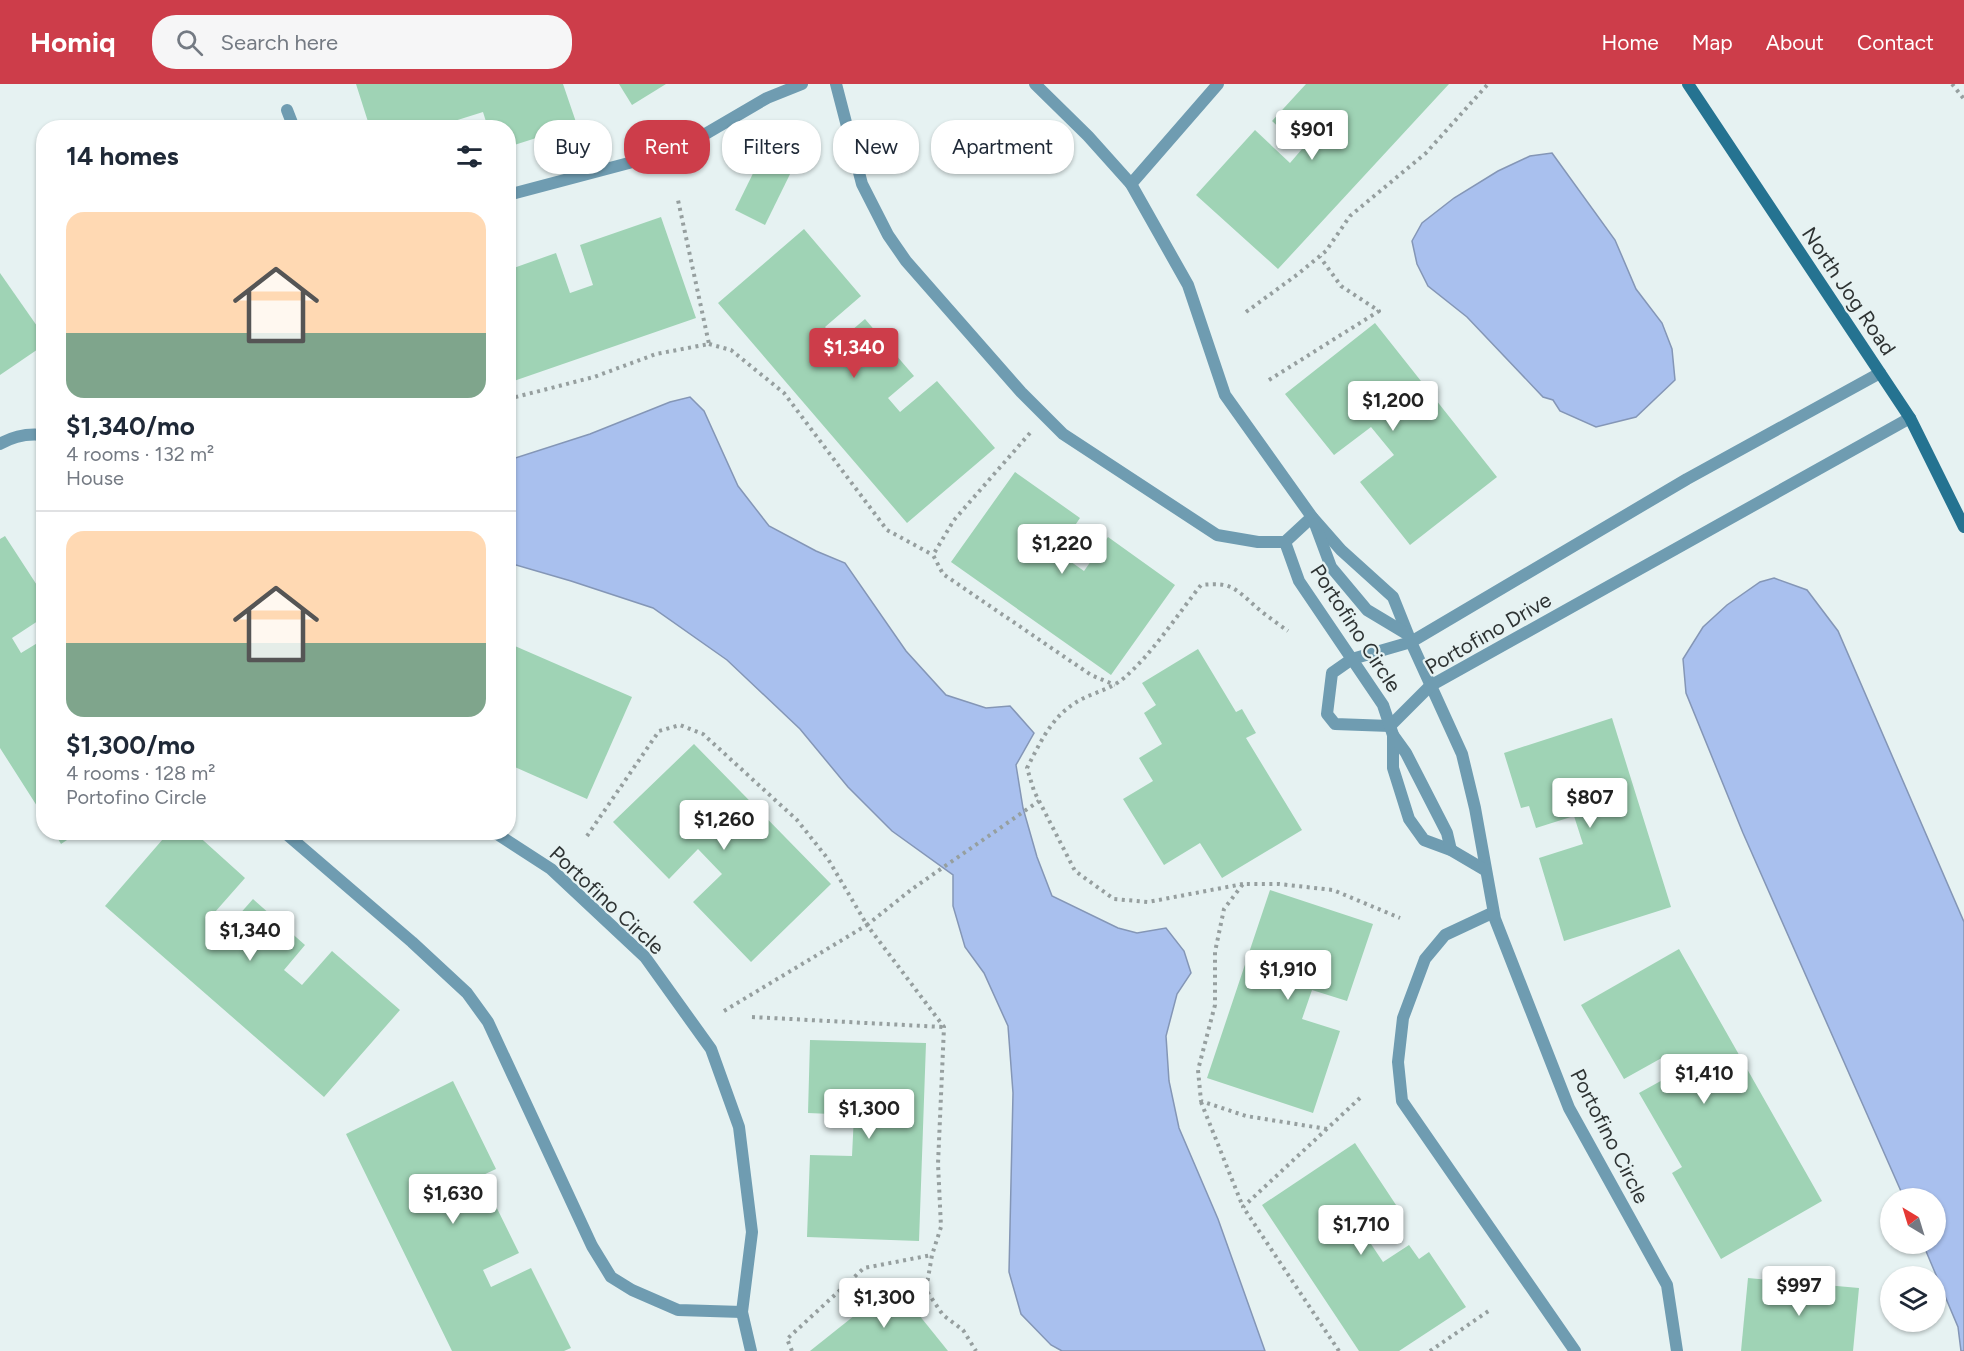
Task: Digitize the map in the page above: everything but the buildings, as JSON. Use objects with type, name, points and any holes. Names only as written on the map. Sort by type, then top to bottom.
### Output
[{"type":"street","points":[[516,193],[678,150],[767,98],[802,84]]},
{"type":"street","points":[[836,84],[862,184],[888,235],[906,261],[1021,392],[1064,434],[1218,535],[1258,542],[1285,542],[1312,517]]},
{"type":"street","name":"Portofino Circle","points":[[1035,84],[1088,136],[1131,184],[1188,285],[1225,395],[1312,517],[1341,550],[1393,597],[1430,686],[1462,754],[1475,807],[1492,913],[1569,1108],[1667,1285],[1677,1351]]},
{"type":"street","points":[[1131,184],[1218,84]]},
{"type":"street","name":"North Jog Road","points":[[1688,84],[1910,418],[1964,527]]},
{"type":"street","points":[[287,110],[291,120]]},
{"type":"street","name":"Portofino Drive","points":[[1880,373],[1687,479],[1409,638],[1352,659],[1332,673],[1327,714],[1335,724],[1392,731],[1430,686],[1910,418]]},
{"type":"street","points":[[0,444],[9,438],[36,433]]},
{"type":"street","name":"Portofino Circle","points":[[1312,517],[1331,567],[1367,610],[1409,638]]},
{"type":"street","name":"Portofino Circle","points":[[1285,542],[1299,582],[1383,705],[1392,731],[1406,753],[1447,833],[1451,850]]},
{"type":"street","name":"Portofino Circle","points":[[1392,731],[1393,768],[1409,819],[1424,840],[1451,850],[1485,870]]},
{"type":"street","points":[[293,840],[412,942],[467,993],[488,1022],[592,1246],[611,1277],[632,1290],[678,1310],[742,1312]]},
{"type":"street","name":"Portofino Circle","points":[[506,840],[551,869],[645,957],[711,1049],[739,1127],[752,1232],[742,1312],[751,1351]]},
{"type":"street","points":[[1492,913],[1445,935],[1425,960],[1403,1018],[1398,1062],[1402,1101],[1575,1351]]},
{"type":"path","points":[[1246,312],[1320,257],[1350,216],[1426,153],[1488,84]]},
{"type":"path","points":[[1952,84],[1964,99]]},
{"type":"path","points":[[678,200],[709,344]]},
{"type":"path","points":[[1269,380],[1379,311],[1341,286],[1320,257]]},
{"type":"path","points":[[516,397],[594,377],[656,354],[709,344],[731,350],[784,393],[888,530],[933,555],[943,573],[1091,675],[1115,685]]},
{"type":"path","points":[[933,555],[954,520],[1031,432]]},
{"type":"path","points":[[1288,631],[1254,606],[1240,591],[1218,583],[1201,585],[1127,676],[1115,685],[1072,705],[1047,730],[1027,768],[1039,801],[1076,871],[1114,899],[1148,902],[1243,884],[1279,884],[1333,890],[1400,918]]},
{"type":"path","points":[[586,836],[659,731],[680,725],[703,734],[797,820],[828,859],[867,925],[944,1027],[938,1164],[941,1227],[932,1255],[926,1290],[943,1315],[963,1330],[976,1351]]},
{"type":"path","points":[[724,1011],[867,925],[912,889],[1039,801]]},
{"type":"path","points":[[1243,884],[1224,909],[1215,952],[1215,1005],[1198,1070],[1201,1101],[1243,1207],[1339,1351]]},
{"type":"path","points":[[752,1017],[944,1027]]},
{"type":"path","points":[[1243,1207],[1360,1098]]},
{"type":"path","points":[[1201,1101],[1246,1116],[1327,1129]]},
{"type":"path","points":[[792,1351],[787,1339],[864,1268],[932,1255]]},
{"type":"path","points":[[1430,1351],[1490,1310]]},
{"type":"water","points":[[1552,153],[1615,240],[1636,289],[1662,323],[1672,349],[1675,380],[1636,417],[1596,427],[1560,411],[1553,400],[1543,397],[1467,317],[1428,286],[1417,264],[1412,241],[1422,223],[1454,198],[1498,171],[1530,156]]},
{"type":"water","points":[[690,397],[704,411],[738,486],[769,526],[816,551],[845,563],[906,651],[946,695],[986,708],[1010,706],[1034,733],[1016,765],[1023,808],[1037,857],[1052,896],[1118,928],[1137,933],[1166,928],[1184,951],[1191,973],[1177,994],[1166,1036],[1169,1081],[1179,1128],[1218,1219],[1265,1351],[1062,1351],[1051,1345],[1021,1314],[1009,1272],[1013,1093],[1008,1026],[984,973],[965,947],[953,906],[953,875],[892,831],[848,787],[800,729],[727,660],[653,608],[516,565],[516,458],[590,434],[670,402]]},
{"type":"water","points":[[1774,578],[1807,590],[1838,631],[1964,922],[1964,1351],[1961,1351],[1958,1327],[1946,1299],[1946,1266],[1932,1266],[1927,1254],[1946,1254],[1946,1188],[1900,1188],[1743,833],[1686,693],[1683,659],[1703,627],[1727,605],[1760,582]]}]
